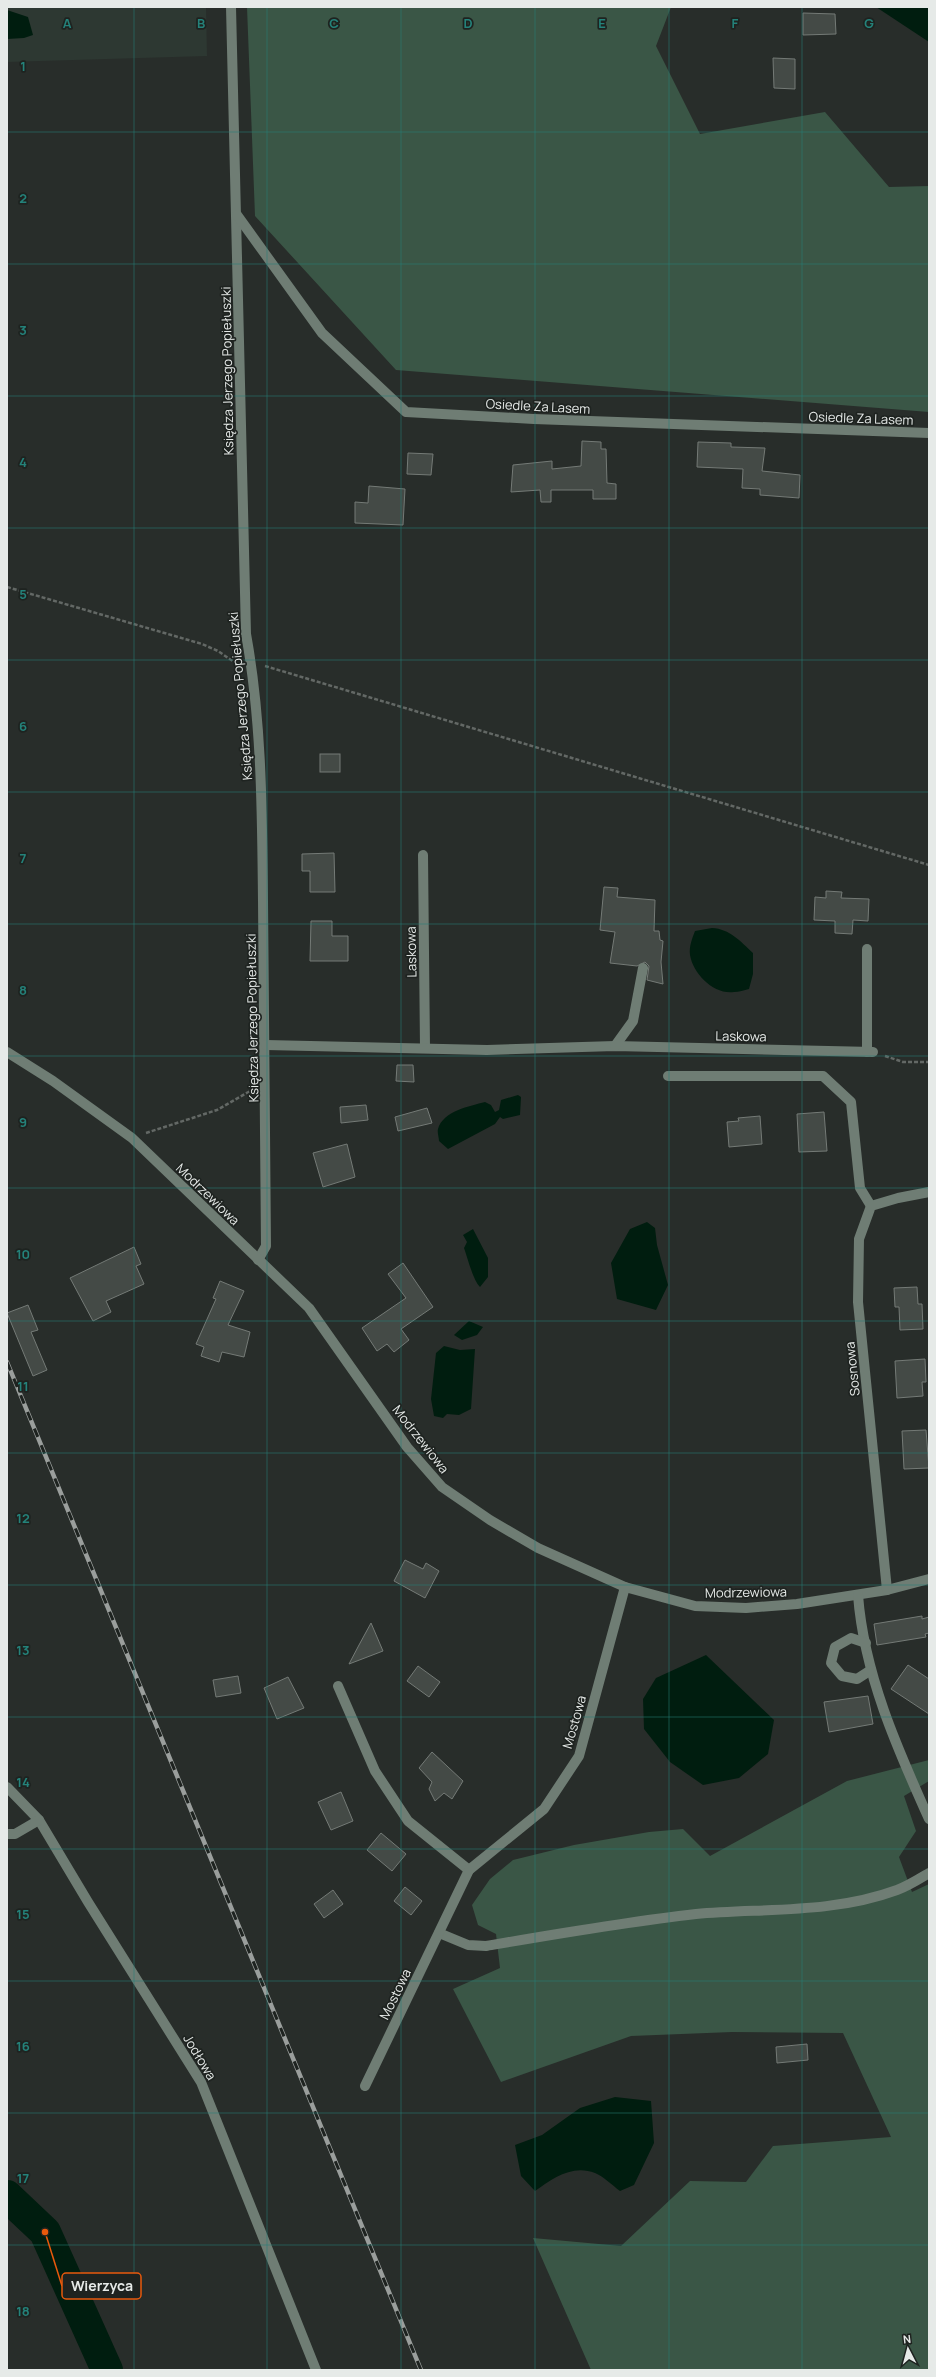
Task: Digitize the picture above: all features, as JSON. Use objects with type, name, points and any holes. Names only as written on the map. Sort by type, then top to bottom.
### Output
[{"type":"street","name":"Księdza Jerzego Popiełuszki","points":[[231,7],[246,634],[251,662],[261,776],[266,1045],[266,1246],[258,1260]]},
{"type":"street","name":"Osiedle Za Lasem","points":[[237,214],[322,333],[406,412],[534,419],[929,433]]},
{"type":"street","name":"Laskowa","points":[[422,855],[425,1048]]},
{"type":"street","points":[[867,949],[870,1052]]},
{"type":"street","points":[[615,1046],[633,1021],[643,968]]},
{"type":"street","name":"Laskowa","points":[[266,1045],[488,1050],[615,1046],[870,1052]]},
{"type":"street","name":"Modrzewiowa","points":[[7,1052],[53,1081],[132,1138],[309,1308],[407,1447],[442,1487],[490,1520],[538,1548],[625,1587],[695,1606],[746,1608],[797,1604],[887,1590],[929,1579]]},
{"type":"street","points":[[668,1076],[823,1076],[851,1102],[860,1188],[871,1206],[898,1198],[929,1192]]},
{"type":"street","name":"Sosnowa","points":[[871,1206],[859,1239],[858,1302],[887,1590]]},
{"type":"street","name":"Mostowa","points":[[365,2086],[469,1870],[544,1809],[579,1756],[625,1587]]},
{"type":"street","points":[[858,1595],[871,1670],[897,1748],[929,1819]]},
{"type":"street","points":[[866,1643],[851,1638],[840,1644],[835,1647],[831,1663],[842,1676],[849,1678],[857,1679],[871,1670]]},
{"type":"street","points":[[338,1686],[375,1771],[408,1821],[469,1870]]},
{"type":"street","name":"Jodłowa","points":[[7,1787],[38,1820],[201,2082],[316,2370]]},
{"type":"street","points":[[7,1834],[15,1834],[38,1820]]},
{"type":"street","points":[[439,1932],[468,1945],[486,1946],[632,1921],[728,1911],[802,1909],[860,1902],[899,1890],[929,1873]]},
{"type":"path","points":[[7,587],[202,644],[218,650],[234,663],[243,665],[251,662],[929,865]]},
{"type":"path","points":[[870,1052],[903,1062],[929,1062]]},
{"type":"path","points":[[132,1138],[217,1110],[266,1083]]},
{"type":"shaded area","points":[[7,7],[206,7],[207,56],[7,62]]},
{"type":"shaded area","points":[[247,7],[671,7],[656,46],[700,134],[825,112],[889,187],[929,186],[929,412],[396,370],[255,216]]},
{"type":"shaded area","points":[[876,7],[929,7],[929,42]]},
{"type":"shaded area","points":[[7,10],[28,17],[33,35],[24,38],[7,39]]},
{"type":"shaded area","points":[[712,928],[729,933],[753,953],[753,974],[749,989],[734,992],[719,990],[706,982],[695,969],[690,952],[695,931]]},
{"type":"shaded area","points":[[518,1095],[521,1097],[520,1115],[503,1119],[500,1117],[495,1124],[448,1149],[439,1141],[438,1129],[445,1118],[451,1114],[458,1110],[485,1102],[491,1105],[495,1112],[499,1110],[501,1100]]},
{"type":"shaded area","points":[[647,1222],[655,1228],[657,1245],[668,1285],[656,1310],[617,1299],[611,1263],[630,1229]]},
{"type":"shaded area","points":[[473,1229],[488,1258],[488,1277],[480,1287],[477,1284],[464,1248],[467,1242],[463,1235]]},
{"type":"shaded area","points":[[469,1321],[483,1327],[477,1335],[462,1340],[454,1335]]},
{"type":"shaded area","points":[[444,1346],[460,1350],[475,1349],[471,1409],[459,1415],[447,1414],[443,1418],[434,1416],[431,1399],[436,1353]]},
{"type":"shaded area","points":[[706,1655],[774,1720],[768,1754],[739,1778],[703,1785],[670,1762],[644,1729],[643,1699],[656,1678]]},
{"type":"shaded area","points":[[929,1760],[929,1781],[904,1796],[916,1831],[899,1857],[912,1892],[929,1884],[929,2370],[591,2370],[533,2238],[621,2246],[690,2181],[746,2182],[773,2146],[891,2137],[843,2033],[732,2032],[631,2036],[501,2082],[453,1989],[500,1968],[496,1934],[478,1925],[472,1905],[490,1879],[513,1860],[574,1845],[649,1832],[683,1829],[710,1856],[847,1781]]},
{"type":"shaded area","points":[[615,2097],[651,2101],[654,2143],[634,2185],[620,2191],[598,2174],[578,2170],[563,2174],[535,2191],[521,2176],[515,2145],[542,2135],[580,2108]]},
{"type":"building","points":[[803,13],[835,14],[836,34],[803,35]]},
{"type":"building","points":[[773,58],[795,59],[795,89],[774,88]]},
{"type":"building","points":[[582,441],[601,442],[601,449],[606,449],[607,483],[616,484],[616,499],[593,499],[593,490],[551,490],[551,502],[541,502],[540,490],[511,492],[513,465],[552,461],[552,469],[581,466]]},
{"type":"building","points":[[698,442],[731,443],[731,447],[765,448],[762,471],[800,475],[799,498],[760,495],[760,489],[742,488],[743,469],[697,467]]},
{"type":"building","points":[[408,453],[433,454],[431,475],[407,474]]},
{"type":"building","points":[[369,486],[405,489],[403,525],[355,523],[355,502],[368,503]]},
{"type":"building","points":[[320,754],[340,754],[340,772],[320,772]]},
{"type":"building","points":[[334,853],[335,892],[310,892],[310,871],[302,871],[302,854]]},
{"type":"building","points":[[604,887],[618,888],[617,897],[655,900],[654,931],[659,931],[660,940],[663,941],[661,962],[663,984],[647,980],[649,966],[645,962],[637,966],[610,963],[615,932],[600,930]]},
{"type":"building","points":[[826,891],[842,892],[841,898],[869,899],[868,921],[853,920],[852,934],[835,933],[835,921],[814,920],[815,897],[826,898]]},
{"type":"building","points":[[311,921],[332,921],[332,936],[348,936],[348,961],[310,961]]},
{"type":"building","points":[[397,1065],[413,1065],[414,1082],[396,1081]]},
{"type":"building","points":[[366,1105],[368,1120],[341,1123],[340,1107]]},
{"type":"building","points":[[427,1108],[432,1123],[398,1131],[395,1117]]},
{"type":"building","points":[[824,1112],[827,1151],[799,1152],[797,1114]]},
{"type":"building","points":[[760,1116],[762,1144],[729,1147],[727,1122],[739,1121],[738,1118]]},
{"type":"building","points":[[347,1144],[355,1177],[323,1187],[313,1153]]},
{"type":"building","points":[[134,1247],[141,1264],[136,1266],[144,1284],[106,1301],[111,1312],[93,1321],[70,1278]]},
{"type":"building","points":[[403,1263],[433,1307],[401,1329],[409,1340],[394,1352],[387,1344],[377,1351],[362,1328],[406,1298],[388,1274]]},
{"type":"building","points":[[220,1281],[244,1291],[228,1325],[250,1332],[244,1357],[222,1352],[219,1362],[201,1356],[204,1347],[196,1344],[216,1299],[213,1298]]},
{"type":"building","points":[[917,1287],[918,1304],[922,1304],[923,1329],[900,1330],[899,1307],[895,1307],[894,1288]]},
{"type":"building","points":[[28,1305],[38,1330],[31,1332],[47,1370],[33,1376],[7,1313]]},
{"type":"building","points":[[925,1359],[926,1382],[922,1382],[923,1396],[897,1398],[895,1361]]},
{"type":"building","points":[[926,1430],[929,1468],[904,1469],[902,1431]]},
{"type":"building","points":[[405,1560],[423,1569],[426,1563],[439,1571],[425,1598],[394,1581]]},
{"type":"building","points":[[922,1616],[922,1619],[929,1617],[929,1633],[925,1634],[926,1637],[877,1645],[874,1624]]},
{"type":"building","points":[[371,1623],[383,1651],[349,1664],[359,1645]]},
{"type":"building","points":[[908,1665],[929,1679],[929,1714],[891,1689]]},
{"type":"building","points":[[418,1666],[440,1682],[429,1697],[407,1681]]},
{"type":"building","points":[[238,1676],[241,1693],[216,1697],[213,1680]]},
{"type":"building","points":[[288,1677],[304,1708],[277,1719],[264,1688]]},
{"type":"building","points":[[868,1696],[873,1724],[829,1732],[824,1702]]},
{"type":"building","points":[[432,1752],[463,1781],[452,1799],[444,1793],[435,1801],[429,1789],[432,1782],[419,1768]]},
{"type":"building","points":[[341,1792],[353,1821],[331,1830],[318,1802]]},
{"type":"building","points":[[381,1833],[406,1854],[392,1871],[367,1850]]},
{"type":"building","points":[[405,1887],[422,1901],[411,1915],[394,1901]]},
{"type":"building","points":[[333,1890],[343,1904],[324,1918],[314,1904]]},
{"type":"building","points":[[807,2044],[808,2060],[777,2063],[776,2047]]},
{"type":"waterway","points":[[7,2196],[45,2232],[107,2370]]},
{"type":"railway","points":[[7,1362],[421,2370]]},
{"type":"place","name":"Wierzyca","points":[[45,2232]]}]
